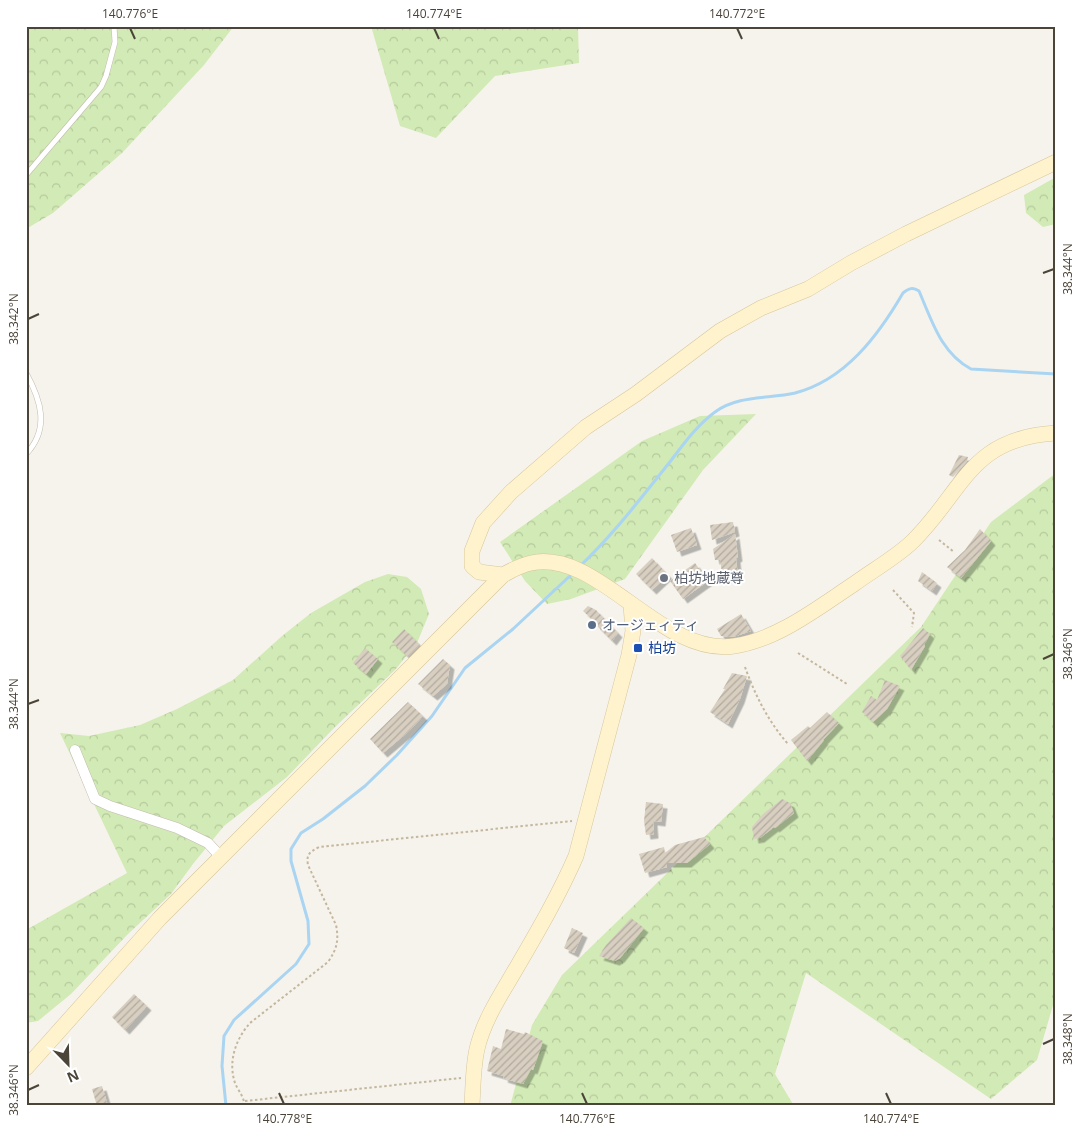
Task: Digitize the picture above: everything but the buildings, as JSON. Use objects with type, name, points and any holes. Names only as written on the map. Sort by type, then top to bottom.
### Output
[{"type":"street","points":[[504,575],[479,572],[472,566],[472,552],[482,522],[511,492],[586,427],[636,394],[728,326],[761,308],[808,289],[851,263],[906,234],[1056,162]]},
{"type":"street","points":[[26,1068],[160,918],[220,856],[504,575],[531,563],[548,561],[571,566],[668,628],[706,646],[719,648],[755,641],[805,616],[901,551],[922,531],[973,467],[989,453],[1030,435],[1056,433]]},
{"type":"street","points":[[472,1106],[477,1049],[489,1015],[563,887],[576,856],[629,655],[632,631],[631,605]]},
{"type":"street","points":[[75,750],[95,799],[110,806],[177,828],[208,843],[220,856]]},
{"type":"lane","points":[[26,175],[101,87],[106,76],[115,42],[114,26]]},
{"type":"lane","points":[[26,373],[39,405],[41,423],[37,440],[26,454]]},
{"type":"path","points":[[938,540],[954,552]]},
{"type":"path","points":[[893,590],[914,613],[912,627]]},
{"type":"path","points":[[798,653],[846,684]]},
{"type":"path","points":[[745,667],[756,696],[776,731],[788,744]]},
{"type":"path","points":[[244,1106],[232,1067],[235,1049],[241,1033],[250,1023],[328,962],[335,951],[338,934],[336,924],[308,865],[306,858],[310,852],[319,847],[587,819]]},
{"type":"path","points":[[244,1101],[474,1076]]},
{"type":"green space","points":[[26,26],[234,26],[204,65],[122,153],[53,213],[26,229]]},
{"type":"green space","points":[[371,26],[578,26],[579,63],[495,76],[436,138],[400,126]]},
{"type":"green space","points":[[1056,177],[1056,224],[1043,227],[1026,213],[1024,195]]},
{"type":"green space","points":[[756,414],[703,470],[625,579],[571,599],[547,604],[525,581],[500,542],[642,441],[700,416]]},
{"type":"green space","points":[[1056,473],[1056,995],[1037,1060],[991,1099],[806,973],[775,1074],[794,1106],[510,1106],[532,1025],[562,975],[921,627],[991,522]]},
{"type":"green space","points":[[388,574],[407,577],[421,589],[429,614],[417,643],[395,670],[334,728],[287,777],[224,826],[171,894],[128,934],[71,994],[38,1021],[26,1023],[26,930],[127,873],[60,733],[89,736],[140,725],[177,709],[233,680],[311,613],[365,582]]},
{"type":"waterway","points":[[580,566],[615,529],[690,436],[708,417],[733,403],[754,398],[795,393],[813,387],[829,378],[845,367],[871,340],[903,293],[909,289],[919,291],[933,325],[945,345],[952,354],[971,369],[1056,374]]},
{"type":"waterway","points":[[226,1106],[222,1066],[224,1036],[234,1020],[296,964],[309,944],[308,921],[291,861],[291,849],[301,833],[323,819],[365,786],[397,755],[432,716],[465,668],[513,629],[572,574]]},
{"type":"place","name":"柏坊地蔵尊","points":[[664,578]]},
{"type":"place","name":"オージェィティ","points":[[592,625]]},
{"type":"place","name":"柏坊","points":[[638,648]]}]
